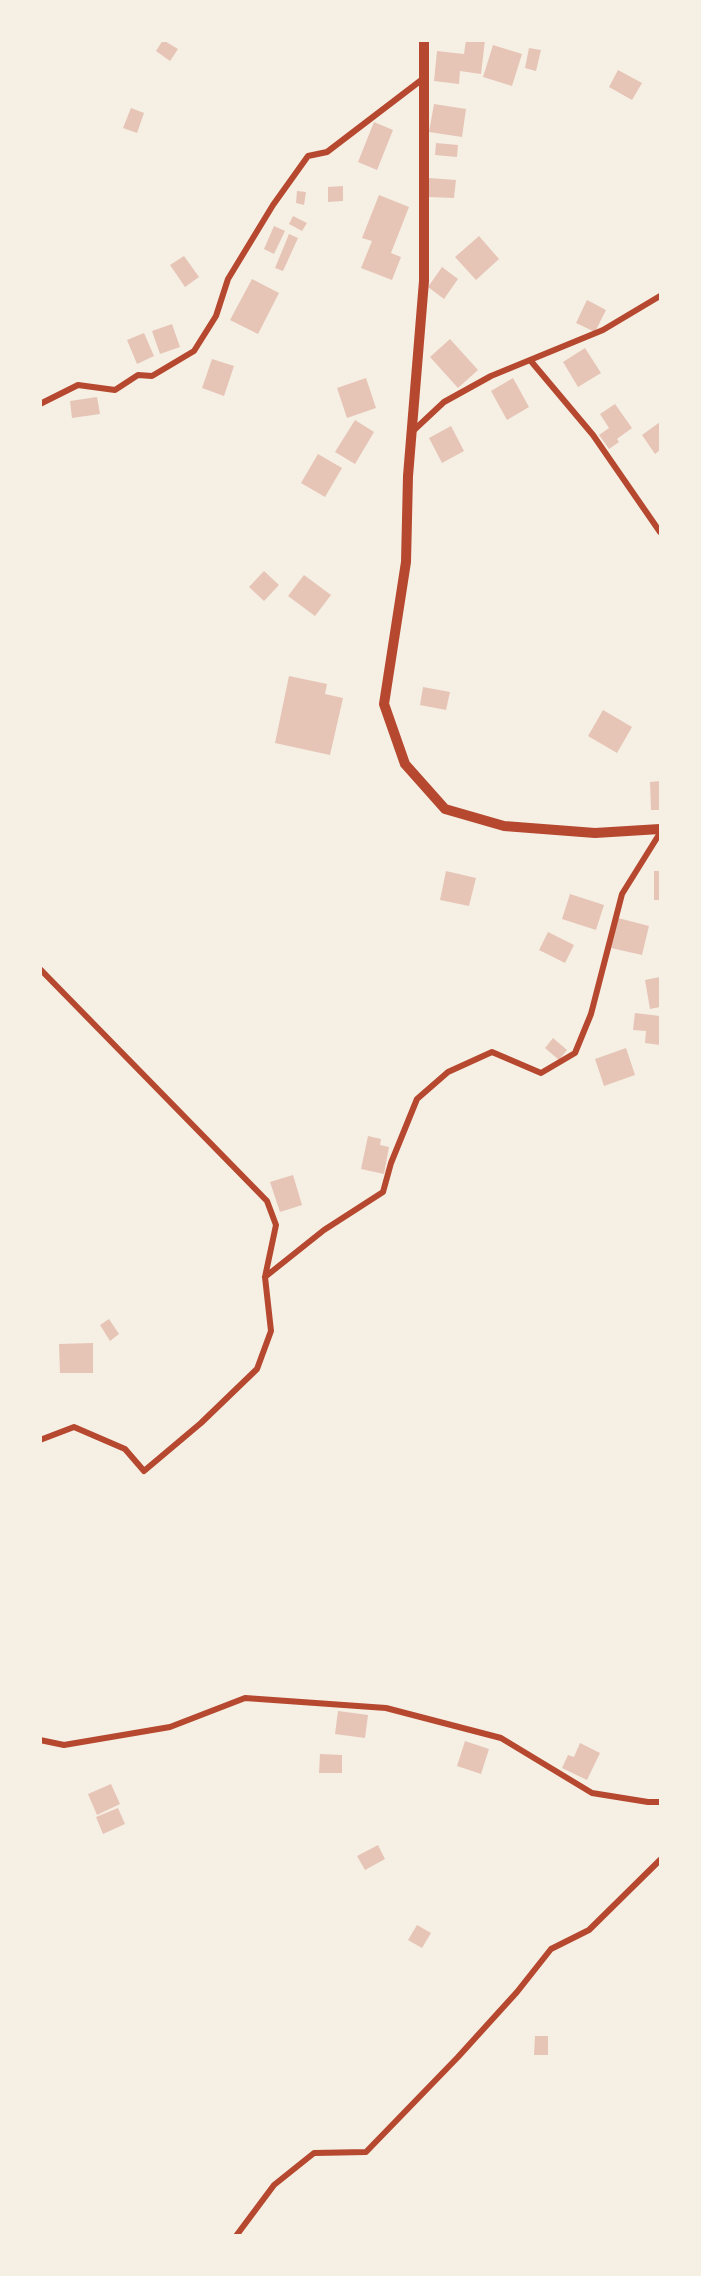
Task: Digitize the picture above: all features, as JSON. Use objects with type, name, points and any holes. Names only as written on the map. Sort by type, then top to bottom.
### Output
[{"type":"main road","points":[[424,40],[424,281],[408,476],[406,562],[384,704],[405,764],[445,809],[504,826],[595,833],[660,831]]},
{"type":"street","points":[[40,404],[78,385],[115,390],[138,375],[152,376],[194,351],[216,316],[228,279],[278,198],[308,156],[327,152],[424,78]]},
{"type":"street","points":[[411,433],[444,402],[491,376],[603,330],[660,296]]},
{"type":"street","points":[[530,360],[593,435],[660,532]]},
{"type":"street","points":[[265,1277],[324,1230],[383,1192],[391,1163],[417,1099],[448,1072],[492,1052],[541,1073],[575,1053],[591,1014],[622,894],[660,831]]},
{"type":"street","points":[[40,969],[267,1201],[276,1225],[265,1277],[270,1331],[257,1369],[201,1423],[144,1471],[126,1449],[74,1427],[40,1440]]},
{"type":"street","points":[[40,1740],[64,1745],[170,1727],[246,1698],[386,1708],[501,1738],[592,1793],[660,1802]]},
{"type":"street","points":[[236,2235],[274,2186],[314,2153],[366,2152],[517,1992],[550,1949],[590,1930],[660,1860]]},
{"type":"building","points":[[163,40],[178,49],[170,61],[156,51]]},
{"type":"building","points":[[466,40],[485,40],[481,74],[460,71],[459,84],[434,81],[437,51],[464,54]]},
{"type":"building","points":[[493,45],[522,54],[512,86],[483,77]]},
{"type":"building","points":[[529,48],[541,50],[536,71],[525,68]]},
{"type":"building","points":[[618,70],[642,83],[632,100],[609,87]]},
{"type":"building","points":[[434,104],[466,109],[462,137],[429,132]]},
{"type":"building","points":[[131,108],[144,113],[137,133],[123,128]]},
{"type":"building","points":[[374,122],[393,130],[377,170],[358,162]]},
{"type":"building","points":[[436,143],[458,145],[457,157],[435,155]]},
{"type":"building","points":[[429,178],[456,180],[454,198],[428,197]]},
{"type":"building","points":[[343,186],[343,201],[328,202],[328,187]]},
{"type":"building","points":[[297,191],[306,192],[304,205],[296,203]]},
{"type":"building","points":[[379,195],[409,207],[391,253],[401,257],[392,280],[361,268],[372,241],[362,238]]},
{"type":"building","points":[[293,216],[307,223],[302,231],[289,224]]},
{"type":"building","points":[[274,226],[285,231],[274,254],[264,249]]},
{"type":"building","points":[[289,234],[298,238],[283,271],[275,268]]},
{"type":"building","points":[[479,236],[499,259],[476,280],[455,257]]},
{"type":"building","points":[[184,256],[199,277],[185,287],[170,265]]},
{"type":"building","points":[[442,267],[458,279],[444,299],[428,287]]},
{"type":"building","points":[[252,279],[279,293],[258,334],[230,320]]},
{"type":"building","points":[[587,300],[606,310],[595,332],[576,323]]},
{"type":"building","points":[[172,324],[180,347],[160,354],[152,331]]},
{"type":"building","points":[[144,333],[154,356],[137,364],[127,340]]},
{"type":"building","points":[[450,339],[478,370],[458,388],[430,357]]},
{"type":"building","points":[[585,348],[601,373],[578,387],[563,362]]},
{"type":"building","points":[[212,359],[234,366],[224,396],[202,388]]},
{"type":"building","points":[[366,378],[376,408],[347,418],[337,388]]},
{"type":"building","points":[[513,378],[529,407],[507,420],[491,391]]},
{"type":"building","points":[[97,397],[100,414],[72,418],[70,401]]},
{"type":"building","points":[[615,404],[632,428],[617,439],[619,442],[609,449],[599,435],[609,428],[600,414]]},
{"type":"building","points":[[355,420],[374,432],[355,464],[335,452]]},
{"type":"building","points":[[660,422],[660,450],[655,454],[642,435]]},
{"type":"building","points":[[451,426],[464,451],[442,463],[429,438]]},
{"type":"building","points":[[318,454],[342,468],[325,497],[301,483]]},
{"type":"building","points":[[264,571],[279,585],[264,601],[249,587]]},
{"type":"building","points":[[304,575],[331,595],[315,616],[288,596]]},
{"type":"building","points":[[289,676],[327,684],[325,694],[343,698],[330,755],[275,743]]},
{"type":"building","points":[[423,687],[450,692],[446,710],[420,705]]},
{"type":"building","points":[[603,710],[632,727],[617,753],[588,736]]},
{"type":"building","points":[[660,781],[660,810],[651,810],[650,782]]},
{"type":"building","points":[[446,871],[476,878],[469,906],[440,900]]},
{"type":"building","points":[[654,871],[660,871],[660,900],[654,900]]},
{"type":"building","points":[[570,894],[604,905],[596,930],[562,919]]},
{"type":"building","points":[[618,918],[649,926],[642,955],[611,948]]},
{"type":"building","points":[[548,932],[574,945],[565,963],[539,950]]},
{"type":"building","points":[[660,977],[660,1007],[650,1009],[645,980]]},
{"type":"building","points":[[635,1013],[660,1016],[660,1045],[645,1043],[646,1031],[633,1030]]},
{"type":"building","points":[[553,1038],[567,1050],[559,1060],[545,1048]]},
{"type":"building","points":[[626,1048],[635,1075],[604,1086],[595,1059]]},
{"type":"building","points":[[368,1136],[381,1139],[380,1145],[389,1147],[384,1174],[361,1169]]},
{"type":"building","points":[[293,1175],[302,1205],[280,1212],[270,1182]]},
{"type":"building","points":[[109,1319],[119,1334],[110,1341],[100,1325]]},
{"type":"building","points":[[93,1343],[93,1373],[60,1373],[59,1344]]},
{"type":"building","points":[[338,1711],[368,1715],[365,1738],[335,1734]]},
{"type":"building","points":[[465,1741],[489,1749],[481,1774],[457,1766]]},
{"type":"building","points":[[580,1743],[600,1753],[587,1780],[562,1768],[568,1755],[574,1757]]},
{"type":"building","points":[[320,1754],[342,1755],[342,1773],[319,1773]]},
{"type":"building","points":[[111,1784],[120,1804],[97,1815],[88,1794]]},
{"type":"building","points":[[118,1808],[125,1824],[103,1834],[96,1817]]},
{"type":"building","points":[[378,1845],[385,1859],[365,1870],[357,1856]]},
{"type":"building","points":[[417,1925],[431,1933],[422,1948],[408,1940]]},
{"type":"building","points":[[535,2036],[548,2036],[548,2055],[534,2055]]}]
